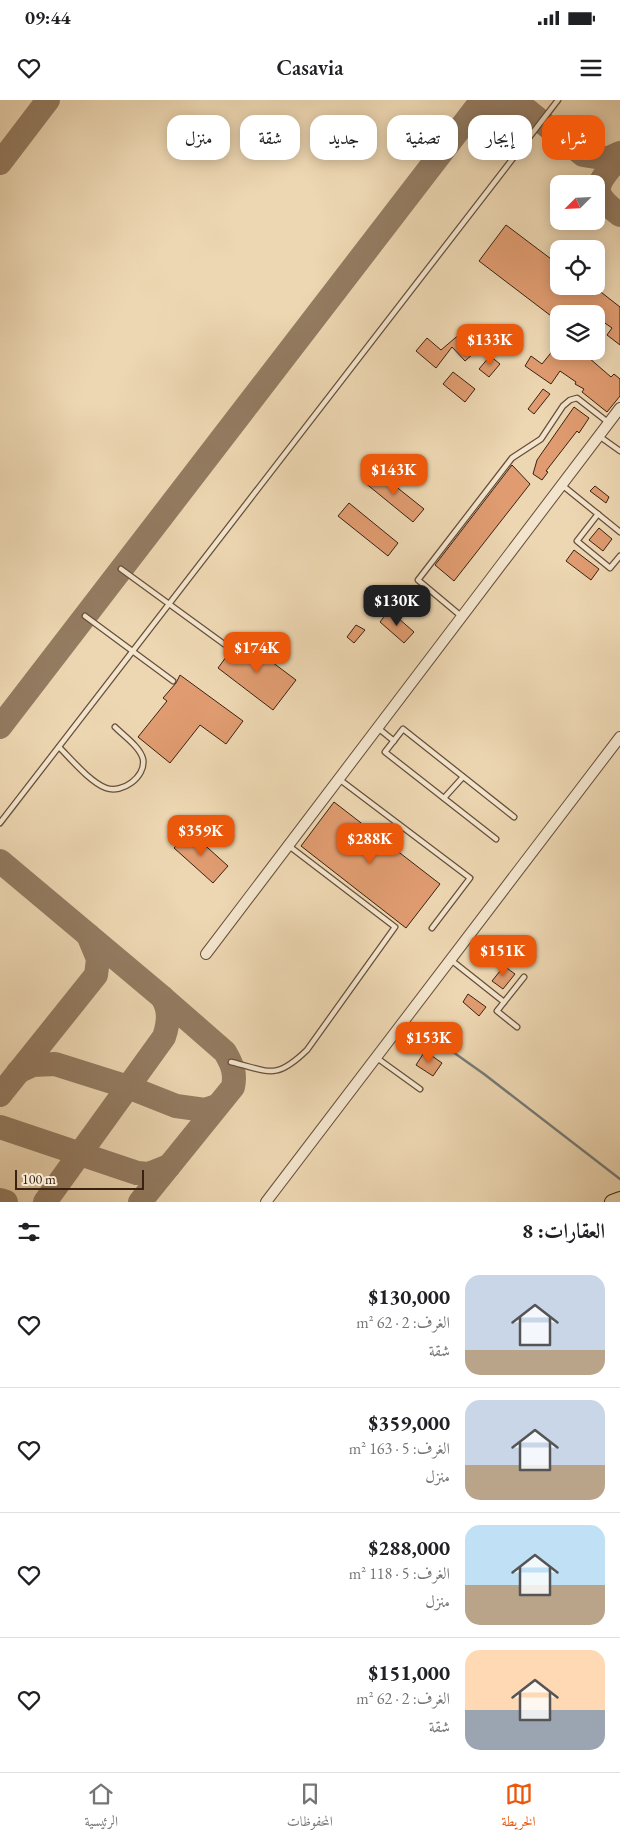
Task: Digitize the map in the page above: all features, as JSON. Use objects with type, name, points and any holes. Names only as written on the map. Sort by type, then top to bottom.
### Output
[{"type":"main road","points":[[612,1202],[620,1199]]},
{"type":"street","points":[[206,954],[620,408]]},
{"type":"street","points":[[266,1202],[620,737]]},
{"type":"lane","points":[[0,823],[558,100]]},
{"type":"lane","points":[[462,617],[418,580],[512,458],[541,439],[563,406],[570,400],[577,398],[609,422]]},
{"type":"lane","points":[[599,436],[620,451]]},
{"type":"lane","points":[[562,485],[620,532]]},
{"type":"lane","points":[[598,514],[578,541],[610,568],[620,556]]},
{"type":"lane","points":[[121,569],[224,644]]},
{"type":"lane","points":[[85,616],[173,681]]},
{"type":"lane","points":[[59,747],[98,784],[108,789],[120,788],[132,783],[141,772],[143,761],[140,751],[115,727]]},
{"type":"lane","points":[[378,728],[394,741]]},
{"type":"lane","points":[[496,839],[385,752],[403,729],[514,817]]},
{"type":"lane","points":[[444,798],[463,777]]},
{"type":"lane","points":[[339,779],[470,878],[432,928]]},
{"type":"lane","points":[[231,1062],[273,1072],[282,1070],[294,1063],[307,1050],[395,927],[289,846]]},
{"type":"lane","points":[[451,960],[504,1002]]},
{"type":"lane","points":[[517,1027],[497,1011],[524,976]]},
{"type":"lane","points":[[376,1057],[420,1089]]},
{"type":"building","points":[[506,225],[550,258],[550,295],[605,295],[620,307],[620,345],[607,335],[612,328],[605,323],[605,305],[550,305],[550,315],[479,261]]},
{"type":"building","points":[[468,327],[482,343],[482,346],[465,361],[452,347],[436,368],[416,351],[427,338],[441,350]]},
{"type":"building","points":[[550,354],[550,360],[591,360],[611,377],[614,374],[620,379],[620,396],[607,412],[582,392],[584,389],[575,384],[576,382],[560,371],[551,384],[525,366],[531,356],[542,364]]},
{"type":"building","points":[[490,356],[500,364],[489,377],[479,369]]},
{"type":"building","points":[[453,372],[475,389],[465,402],[443,384]]},
{"type":"building","points":[[543,389],[550,394],[534,414],[528,409]]},
{"type":"building","points":[[574,407],[589,418],[579,433],[577,431],[546,471],[548,472],[542,480],[533,474],[537,460]]},
{"type":"building","points":[[512,465],[530,484],[454,581],[435,565]]},
{"type":"building","points":[[374,469],[424,509],[413,522],[364,482]]},
{"type":"building","points":[[595,486],[609,497],[606,503],[590,491]]},
{"type":"building","points":[[349,503],[398,543],[388,556],[338,516]]},
{"type":"building","points":[[599,528],[612,539],[603,551],[589,540]]},
{"type":"building","points":[[574,550],[599,569],[591,580],[566,561]]},
{"type":"building","points":[[389,610],[414,632],[404,643],[380,622]]},
{"type":"building","points":[[356,625],[365,630],[354,643],[347,637]]},
{"type":"building","points":[[240,638],[296,680],[273,710],[218,668]]},
{"type":"building","points":[[180,675],[243,721],[226,744],[200,725],[170,763],[138,737],[167,701],[163,698],[176,683]]},
{"type":"building","points":[[334,802],[440,884],[406,928],[301,846]]},
{"type":"building","points":[[189,831],[228,866],[213,883],[174,848]]},
{"type":"building","points":[[504,966],[515,974],[503,989],[492,981]]},
{"type":"building","points":[[468,994],[486,1007],[479,1016],[463,1002]]},
{"type":"building","points":[[425,1051],[442,1063],[433,1076],[416,1065]]},
{"type":"waterway","points":[[412,1023],[484,1074],[620,1179]]},
{"type":"taxiway","points":[[0,163],[48,100]]},
{"type":"taxiway","points":[[0,727],[482,100]]},
{"type":"taxiway","points":[[477,115],[488,108],[501,104],[515,104],[522,106],[583,155],[609,158],[620,153]]},
{"type":"taxiway","points":[[620,156],[601,181],[599,187],[599,193],[603,199],[620,215]]},
{"type":"taxiway","points":[[0,861],[162,997],[167,1011],[168,1021],[164,1037],[45,1202]]},
{"type":"taxiway","points":[[0,1095],[96,975],[98,959],[88,935]]},
{"type":"taxiway","points":[[140,1202],[233,1087],[234,1082],[233,1069],[225,1052],[162,997]]},
{"type":"taxiway","points":[[18,1072],[33,1065],[55,1064],[128,1087],[176,1106],[205,1110],[217,1106]]},
{"type":"taxiway","points":[[0,1127],[137,1173],[149,1174],[169,1166]]},
{"type":"taxiway","points":[[0,1200],[6,1202]]}]
